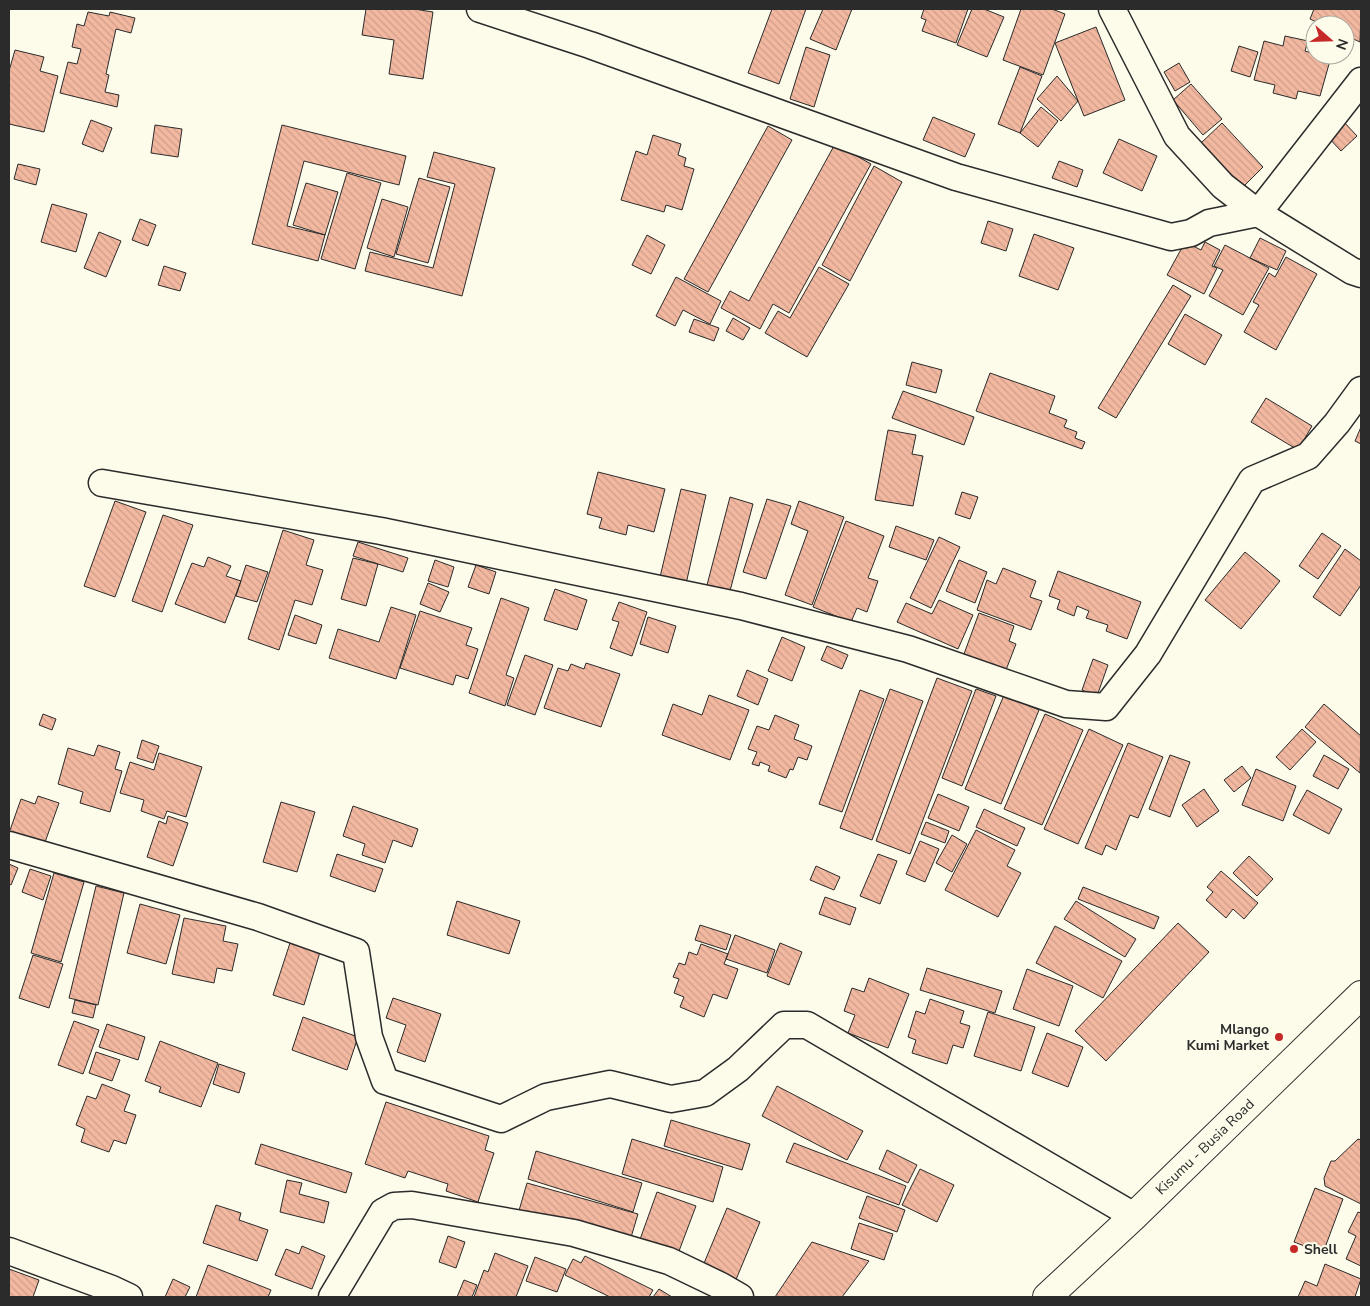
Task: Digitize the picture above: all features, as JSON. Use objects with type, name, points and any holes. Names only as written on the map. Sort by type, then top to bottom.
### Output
[{"type":"highway","name":"Kisumu - Busia Road","points":[[1047,1297],[1134,1216],[1361,994]]},
{"type":"street","points":[[480,9],[590,45],[956,177],[1171,237],[1191,233],[1208,223],[1258,213],[1361,81]]},
{"type":"street","points":[[1112,9],[1177,136],[1223,186],[1258,213],[1352,271],[1361,274]]},
{"type":"street","points":[[102,483],[381,531],[741,606],[908,649],[1066,704],[1106,707],[1148,654],[1252,480],[1308,456],[1337,423],[1361,390]]},
{"type":"street","points":[[9,845],[258,917],[356,952],[370,1037],[385,1081],[501,1119],[546,1097],[610,1084],[671,1099],[705,1094],[738,1069],[784,1025],[807,1025],[1134,1216]]},
{"type":"street","points":[[332,1297],[384,1212],[394,1206],[412,1205],[574,1233],[669,1261],[740,1297]]},
{"type":"street","points":[[9,1251],[129,1297]]},
{"type":"building","points":[[366,9],[414,9],[433,12],[423,79],[389,74],[394,40],[362,35]]},
{"type":"building","points":[[772,9],[806,9],[779,84],[748,73]]},
{"type":"building","points":[[823,9],[852,9],[836,50],[810,39]]},
{"type":"building","points":[[924,9],[968,9],[956,43],[922,31],[926,20],[921,18]]},
{"type":"building","points":[[972,9],[984,9],[1004,17],[987,57],[957,45]]},
{"type":"building","points":[[1021,9],[1052,9],[1065,14],[1043,75],[1003,60]]},
{"type":"building","points":[[1314,9],[1361,9],[1360,42],[1355,40],[1355,15],[1312,15]]},
{"type":"building","points":[[88,12],[109,16],[110,12],[135,18],[131,33],[116,29],[106,74],[109,75],[105,92],[119,95],[117,107],[60,93],[68,62],[77,64],[81,49],[72,47],[77,24],[84,26]]},
{"type":"building","points":[[1096,27],[1125,100],[1084,116],[1055,43]]},
{"type":"building","points":[[1285,36],[1305,40],[1305,65],[1329,65],[1320,96],[1298,91],[1296,99],[1273,93],[1275,85],[1254,80],[1264,41],[1283,46]]},
{"type":"building","points":[[1239,46],[1258,52],[1250,77],[1231,71]]},
{"type":"building","points":[[806,47],[830,55],[814,107],[790,99]]},
{"type":"building","points":[[15,50],[44,57],[40,71],[58,76],[44,132],[9,124],[9,71]]},
{"type":"building","points":[[1179,63],[1190,82],[1175,91],[1164,72]]},
{"type":"building","points":[[1020,67],[1042,76],[1020,133],[998,124]]},
{"type":"building","points":[[1057,76],[1078,101],[1061,121],[1037,99]]},
{"type":"building","points":[[1191,84],[1222,119],[1203,135],[1173,100]]},
{"type":"building","points":[[1041,107],[1058,121],[1038,147],[1020,133]]},
{"type":"building","points":[[933,117],[975,134],[965,157],[923,140]]},
{"type":"building","points":[[91,120],[112,128],[103,152],[82,144]]},
{"type":"building","points":[[1342,120],[1357,136],[1341,151],[1326,135]]},
{"type":"building","points":[[1222,123],[1263,167],[1243,187],[1201,143]]},
{"type":"building","points":[[155,125],[182,129],[178,157],[151,153]]},
{"type":"building","points":[[282,125],[406,156],[399,185],[304,161],[287,226],[325,235],[318,261],[252,244]]},
{"type":"building","points":[[768,126],[792,140],[708,292],[684,279]]},
{"type":"building","points":[[653,135],[681,144],[678,155],[686,158],[684,166],[694,169],[682,210],[666,205],[664,212],[621,200],[636,151],[647,155]]},
{"type":"building","points":[[1119,139],[1157,156],[1142,191],[1103,173]]},
{"type":"building","points":[[835,144],[871,164],[789,313],[773,304],[760,329],[721,308],[730,291],[749,301]]},
{"type":"building","points":[[434,152],[495,168],[462,296],[365,271],[370,252],[433,268],[455,184],[427,177]]},
{"type":"building","points":[[1059,161],[1083,170],[1077,187],[1052,178]]},
{"type":"building","points":[[18,164],[40,169],[36,185],[14,179]]},
{"type":"building","points":[[874,166],[902,182],[850,281],[822,265]]},
{"type":"building","points":[[347,173],[381,183],[355,269],[321,259]]},
{"type":"building","points":[[419,178],[450,187],[428,263],[396,254]]},
{"type":"building","points":[[306,183],[338,192],[325,235],[293,225]]},
{"type":"building","points":[[382,199],[408,207],[394,257],[367,248]]},
{"type":"building","points":[[52,204],[87,214],[76,252],[41,242]]},
{"type":"building","points":[[140,219],[156,225],[148,246],[132,240]]},
{"type":"building","points":[[988,221],[1013,229],[1006,251],[981,243]]},
{"type":"building","points":[[99,232],[121,241],[106,277],[84,268]]},
{"type":"building","points":[[1034,234],[1074,248],[1058,290],[1019,276]]},
{"type":"building","points":[[647,235],[665,245],[651,274],[632,265]]},
{"type":"building","points":[[1260,238],[1286,251],[1277,270],[1250,258]]},
{"type":"building","points":[[1185,242],[1201,250],[1205,242],[1220,250],[1212,266],[1217,268],[1204,294],[1167,275]]},
{"type":"building","points":[[1225,245],[1269,268],[1243,315],[1209,296],[1223,270],[1214,266]]},
{"type":"building","points":[[1286,257],[1317,274],[1276,350],[1244,332],[1259,305],[1253,302],[1269,273],[1275,277]]},
{"type":"building","points":[[164,266],[186,273],[180,291],[158,285]]},
{"type":"building","points":[[819,267],[849,284],[807,357],[765,333],[778,311],[790,318]]},
{"type":"building","points":[[676,277],[721,301],[710,324],[683,310],[675,326],[656,316]]},
{"type":"building","points":[[1173,285],[1191,296],[1116,418],[1098,408]]},
{"type":"building","points":[[1185,314],[1222,335],[1205,365],[1168,344]]},
{"type":"building","points":[[733,318],[750,328],[743,340],[726,331]]},
{"type":"building","points":[[694,319],[719,328],[714,341],[689,332]]},
{"type":"building","points":[[912,362],[942,370],[936,393],[906,385]]},
{"type":"building","points":[[990,373],[1055,396],[1049,413],[1067,420],[1064,427],[1077,432],[1075,438],[1085,442],[1082,449],[976,411]]},
{"type":"building","points":[[903,391],[974,417],[964,445],[892,418]]},
{"type":"building","points":[[1266,398],[1312,426],[1298,450],[1251,422]]},
{"type":"building","points":[[1361,427],[1361,444],[1355,441]]},
{"type":"building","points":[[888,430],[916,435],[912,454],[923,456],[913,506],[875,500]]},
{"type":"building","points":[[598,472],[665,489],[654,532],[628,525],[626,535],[599,528],[602,518],[587,514]]},
{"type":"building","points":[[681,489],[706,495],[686,584],[660,577]]},
{"type":"building","points":[[962,492],[978,497],[970,519],[955,514]]},
{"type":"building","points":[[730,497],[753,504],[730,591],[707,585]]},
{"type":"building","points":[[767,499],[791,506],[766,579],[743,572]]},
{"type":"building","points":[[115,501],[146,512],[115,597],[84,586]]},
{"type":"building","points":[[799,501],[844,517],[812,605],[785,595],[808,531],[791,524]]},
{"type":"building","points":[[163,515],[193,525],[162,612],[132,601]]},
{"type":"building","points":[[846,521],[884,536],[868,578],[878,581],[867,612],[857,608],[851,622],[813,607]]},
{"type":"building","points":[[896,526],[934,540],[926,560],[889,547]]},
{"type":"building","points":[[283,530],[314,540],[306,565],[323,570],[312,605],[295,600],[279,650],[248,639]]},
{"type":"building","points":[[1322,533],[1341,546],[1318,579],[1299,566]]},
{"type":"building","points":[[939,537],[960,547],[931,608],[910,598]]},
{"type":"building","points":[[358,542],[408,558],[403,572],[353,556]]},
{"type":"building","points":[[1345,549],[1361,561],[1361,585],[1340,616],[1313,597]]},
{"type":"building","points":[[1245,552],[1280,581],[1241,629],[1205,600]]},
{"type":"building","points":[[208,557],[231,566],[226,576],[241,581],[225,623],[175,604],[192,563],[204,567]]},
{"type":"building","points":[[353,558],[378,564],[366,606],[341,599]]},
{"type":"building","points":[[435,560],[454,567],[448,587],[428,581]]},
{"type":"building","points":[[959,560],[987,572],[975,603],[946,591]]},
{"type":"building","points":[[246,565],[268,572],[257,602],[236,596]]},
{"type":"building","points":[[476,565],[496,572],[489,594],[468,587]]},
{"type":"building","points":[[1003,568],[1036,581],[1030,597],[1042,601],[1031,630],[977,610],[987,580],[996,584]]},
{"type":"building","points":[[1058,571],[1141,602],[1127,639],[1106,631],[1108,625],[1086,618],[1089,611],[1077,606],[1074,616],[1057,609],[1060,600],[1049,596]]},
{"type":"building","points":[[428,583],[449,592],[440,612],[420,604]]},
{"type":"building","points":[[555,589],[587,600],[577,630],[544,620]]},
{"type":"building","points":[[501,598],[529,608],[506,675],[514,678],[505,706],[469,693]]},
{"type":"building","points":[[939,600],[973,615],[958,649],[897,622],[906,603],[932,614]]},
{"type":"building","points":[[619,602],[647,612],[632,656],[610,648],[619,622],[612,620]]},
{"type":"building","points":[[391,607],[416,615],[396,679],[329,658],[338,629],[379,642]]},
{"type":"building","points":[[420,611],[472,628],[466,645],[478,649],[468,679],[456,675],[453,685],[400,668]]},
{"type":"building","points":[[979,613],[1014,626],[1009,641],[1016,644],[1006,670],[964,654]]},
{"type":"building","points":[[295,615],[322,625],[316,644],[288,635]]},
{"type":"building","points":[[648,617],[676,626],[668,653],[640,644]]},
{"type":"building","points":[[782,637],[805,647],[792,681],[768,671]]},
{"type":"building","points":[[827,646],[848,655],[842,669],[821,660]]},
{"type":"building","points":[[525,655],[553,665],[535,715],[507,705]]},
{"type":"building","points":[[1093,659],[1108,665],[1097,696],[1082,690]]},
{"type":"building","points":[[586,663],[620,674],[601,727],[544,708],[558,668],[568,671],[571,664],[584,669]]},
{"type":"building","points":[[747,670],[768,679],[758,705],[737,696]]},
{"type":"building","points":[[937,678],[972,691],[910,854],[876,841]]},
{"type":"building","points":[[890,689],[923,701],[872,840],[840,828]]},
{"type":"building","points":[[976,689],[996,696],[962,786],[942,778]]},
{"type":"building","points":[[860,690],[884,699],[842,812],[819,804]]},
{"type":"building","points":[[709,695],[749,710],[730,760],[662,735],[673,704],[702,715]]},
{"type":"building","points":[[1004,695],[1039,710],[1001,804],[965,789]]},
{"type":"building","points":[[1324,704],[1361,736],[1360,773],[1305,727]]},
{"type":"building","points":[[43,714],[56,719],[52,730],[39,725]]},
{"type":"building","points":[[1045,714],[1083,730],[1042,825],[1004,809]]},
{"type":"building","points":[[775,715],[799,725],[794,739],[812,746],[807,760],[798,757],[793,770],[790,769],[786,778],[768,771],[770,766],[760,762],[759,766],[752,764],[757,752],[748,749],[757,726],[769,730]]},
{"type":"building","points":[[1089,729],[1123,745],[1078,844],[1044,829]]},
{"type":"building","points":[[1302,729],[1316,742],[1290,770],[1276,757]]},
{"type":"building","points":[[142,740],[159,746],[153,763],[137,758]]},
{"type":"building","points":[[1128,743],[1163,757],[1138,818],[1130,815],[1116,850],[1106,845],[1102,855],[1085,848]]},
{"type":"building","points":[[98,745],[120,752],[115,769],[122,771],[110,812],[80,803],[83,792],[58,784],[68,748],[94,756]]},
{"type":"building","points":[[159,753],[202,767],[186,817],[167,811],[164,819],[141,811],[144,800],[120,793],[130,762],[154,770]]},
{"type":"building","points":[[1170,755],[1190,762],[1170,817],[1149,809]]},
{"type":"building","points":[[1324,755],[1349,769],[1338,789],[1313,776]]},
{"type":"building","points":[[1242,766],[1251,778],[1234,792],[1224,780]]},
{"type":"building","points":[[1256,769],[1296,786],[1283,821],[1242,805]]},
{"type":"building","points":[[1204,789],[1219,811],[1197,827],[1182,805]]},
{"type":"building","points":[[1307,790],[1342,809],[1329,834],[1293,815]]},
{"type":"building","points":[[938,794],[969,807],[959,831],[928,818]]},
{"type":"building","points":[[38,796],[59,803],[44,845],[9,833],[21,799],[35,804]]},
{"type":"building","points":[[281,802],[315,812],[297,872],[263,862]]},
{"type":"building","points":[[353,806],[418,829],[412,847],[393,840],[385,863],[362,855],[365,844],[343,836]]},
{"type":"building","points":[[984,809],[1025,828],[1017,846],[976,827]]},
{"type":"building","points":[[168,816],[188,823],[173,866],[147,857],[159,821],[166,824]]},
{"type":"building","points":[[926,822],[949,831],[945,843],[921,834]]},
{"type":"building","points":[[976,830],[1015,850],[1007,866],[1021,873],[998,917],[945,890]]},
{"type":"building","points":[[952,835],[967,844],[952,872],[936,863]]},
{"type":"building","points":[[920,841],[939,849],[925,882],[906,874]]},
{"type":"building","points":[[337,854],[383,869],[375,892],[330,876]]},
{"type":"building","points":[[878,854],[897,861],[880,904],[860,896]]},
{"type":"building","points":[[1249,856],[1273,879],[1257,896],[1233,873]]},
{"type":"building","points":[[9,864],[18,868],[11,885],[9,884]]},
{"type":"building","points":[[816,866],[840,877],[834,890],[810,880]]},
{"type":"building","points":[[30,869],[51,876],[43,900],[22,892]]},
{"type":"building","points":[[1221,871],[1258,903],[1244,919],[1233,909],[1226,918],[1206,900],[1213,892],[1207,887]]},
{"type":"building","points":[[54,873],[84,882],[61,962],[31,953]]},
{"type":"building","points":[[96,886],[124,893],[98,1005],[69,998]]},
{"type":"building","points":[[1083,887],[1159,917],[1154,929],[1078,899]]},
{"type":"building","points":[[825,897],[856,908],[850,925],[819,914]]},
{"type":"building","points":[[457,901],[520,921],[509,954],[447,935]]},
{"type":"building","points":[[1076,901],[1136,939],[1125,957],[1064,919]]},
{"type":"building","points":[[140,904],[180,915],[166,964],[127,953]]},
{"type":"building","points":[[184,918],[226,926],[223,941],[238,944],[232,971],[217,968],[214,983],[172,974]]},
{"type":"building","points":[[1178,923],[1209,952],[1106,1061],[1075,1031]]},
{"type":"building","points":[[700,925],[731,935],[726,950],[695,940]]},
{"type":"building","points":[[1055,926],[1122,961],[1103,998],[1036,963]]},
{"type":"building","points":[[735,935],[775,950],[767,973],[726,959]]},
{"type":"building","points":[[290,943],[320,952],[304,1005],[273,995]]},
{"type":"building","points":[[780,943],[802,952],[789,985],[767,976]]},
{"type":"building","points":[[701,944],[728,954],[724,964],[738,969],[727,999],[713,994],[704,1017],[680,1007],[684,997],[674,993],[679,979],[673,977],[679,963],[685,965],[689,952],[697,955]]},
{"type":"building","points":[[33,955],[63,964],[49,1008],[19,998]]},
{"type":"building","points":[[927,968],[1002,991],[995,1013],[920,990]]},
{"type":"building","points":[[1027,969],[1073,986],[1059,1026],[1013,1009]]},
{"type":"building","points":[[869,978],[909,994],[888,1048],[848,1033],[855,1015],[844,1011],[852,988],[864,992]]},
{"type":"building","points":[[393,998],[441,1014],[425,1062],[397,1052],[406,1025],[386,1018]]},
{"type":"building","points":[[930,999],[964,1011],[960,1023],[970,1026],[963,1048],[953,1045],[947,1064],[912,1053],[916,1040],[908,1037],[916,1011],[925,1014]]},
{"type":"building","points":[[75,1000],[96,1005],[93,1018],[72,1013]]},
{"type":"building","points":[[988,1012],[1035,1027],[1021,1071],[974,1056]]},
{"type":"building","points":[[303,1017],[358,1037],[347,1070],[292,1050]]},
{"type":"building","points":[[74,1021],[99,1030],[83,1074],[58,1065]]},
{"type":"building","points":[[107,1024],[145,1037],[138,1060],[99,1047]]},
{"type":"building","points":[[1047,1033],[1083,1047],[1068,1087],[1032,1073]]},
{"type":"building","points":[[160,1041],[218,1063],[201,1107],[159,1092],[161,1087],[145,1081]]},
{"type":"building","points":[[96,1052],[120,1060],[112,1081],[89,1073]]},
{"type":"building","points":[[219,1064],[245,1073],[239,1093],[213,1084]]},
{"type":"building","points":[[102,1084],[130,1095],[124,1111],[136,1115],[126,1144],[114,1140],[109,1152],[81,1142],[85,1129],[76,1125],[87,1096],[96,1099]]},
{"type":"building","points":[[777,1086],[863,1131],[847,1160],[762,1116]]},
{"type":"building","points":[[386,1102],[489,1136],[485,1150],[494,1153],[478,1202],[446,1191],[448,1184],[408,1171],[405,1178],[365,1164]]},
{"type":"building","points":[[671,1120],[750,1144],[742,1170],[664,1146]]},
{"type":"building","points":[[632,1139],[723,1167],[713,1202],[622,1174]]},
{"type":"building","points":[[1358,1139],[1361,1140],[1361,1204],[1325,1186],[1324,1178],[1331,1161],[1335,1161]]},
{"type":"building","points":[[794,1143],[906,1186],[899,1205],[786,1162]]},
{"type":"building","points":[[261,1144],[352,1173],[346,1193],[255,1164]]},
{"type":"building","points":[[887,1150],[917,1165],[908,1183],[879,1169]]},
{"type":"building","points":[[536,1151],[642,1183],[633,1212],[528,1179]]},
{"type":"building","points":[[920,1169],[954,1185],[937,1222],[902,1205]]},
{"type":"building","points":[[287,1180],[302,1183],[299,1194],[329,1202],[324,1223],[280,1212]]},
{"type":"building","points":[[527,1183],[638,1214],[629,1244],[518,1214]]},
{"type":"building","points":[[1315,1188],[1343,1199],[1323,1253],[1294,1242]]},
{"type":"building","points":[[657,1192],[696,1206],[676,1259],[638,1245]]},
{"type":"building","points":[[867,1196],[905,1210],[897,1232],[859,1218]]},
{"type":"building","points":[[216,1205],[241,1213],[239,1220],[268,1230],[257,1261],[203,1243]]},
{"type":"building","points":[[727,1208],[760,1222],[735,1282],[702,1268]]},
{"type":"building","points":[[1358,1212],[1361,1213],[1361,1266],[1346,1259],[1356,1236],[1348,1232]]},
{"type":"building","points":[[859,1223],[893,1234],[884,1260],[851,1249]]},
{"type":"building","points":[[448,1236],[465,1242],[456,1268],[439,1262]]},
{"type":"building","points":[[812,1242],[869,1261],[842,1297],[775,1297]]},
{"type":"building","points":[[302,1246],[325,1256],[312,1289],[275,1275],[286,1249],[299,1254]]},
{"type":"building","points":[[495,1253],[528,1266],[516,1297],[474,1297],[484,1270],[488,1272]]},
{"type":"building","points":[[585,1256],[653,1290],[649,1297],[610,1297],[565,1275],[573,1259],[581,1263]]},
{"type":"building","points":[[535,1257],[566,1269],[557,1292],[526,1281]]},
{"type":"building","points":[[1325,1264],[1361,1279],[1355,1297],[1298,1297],[1305,1281],[1317,1286]]},
{"type":"building","points":[[208,1265],[271,1290],[268,1297],[196,1297]]},
{"type":"building","points":[[9,1269],[39,1280],[33,1297],[9,1297]]},
{"type":"building","points":[[173,1279],[190,1287],[185,1297],[165,1297]]},
{"type":"building","points":[[464,1280],[477,1285],[472,1297],[457,1297]]},
{"type":"building","points":[[659,1289],[672,1297],[653,1297]]},
{"type":"place","name":"Mlango Kumi Market","points":[[1279,1037]]},
{"type":"place","name":"Shell","points":[[1294,1249]]}]
